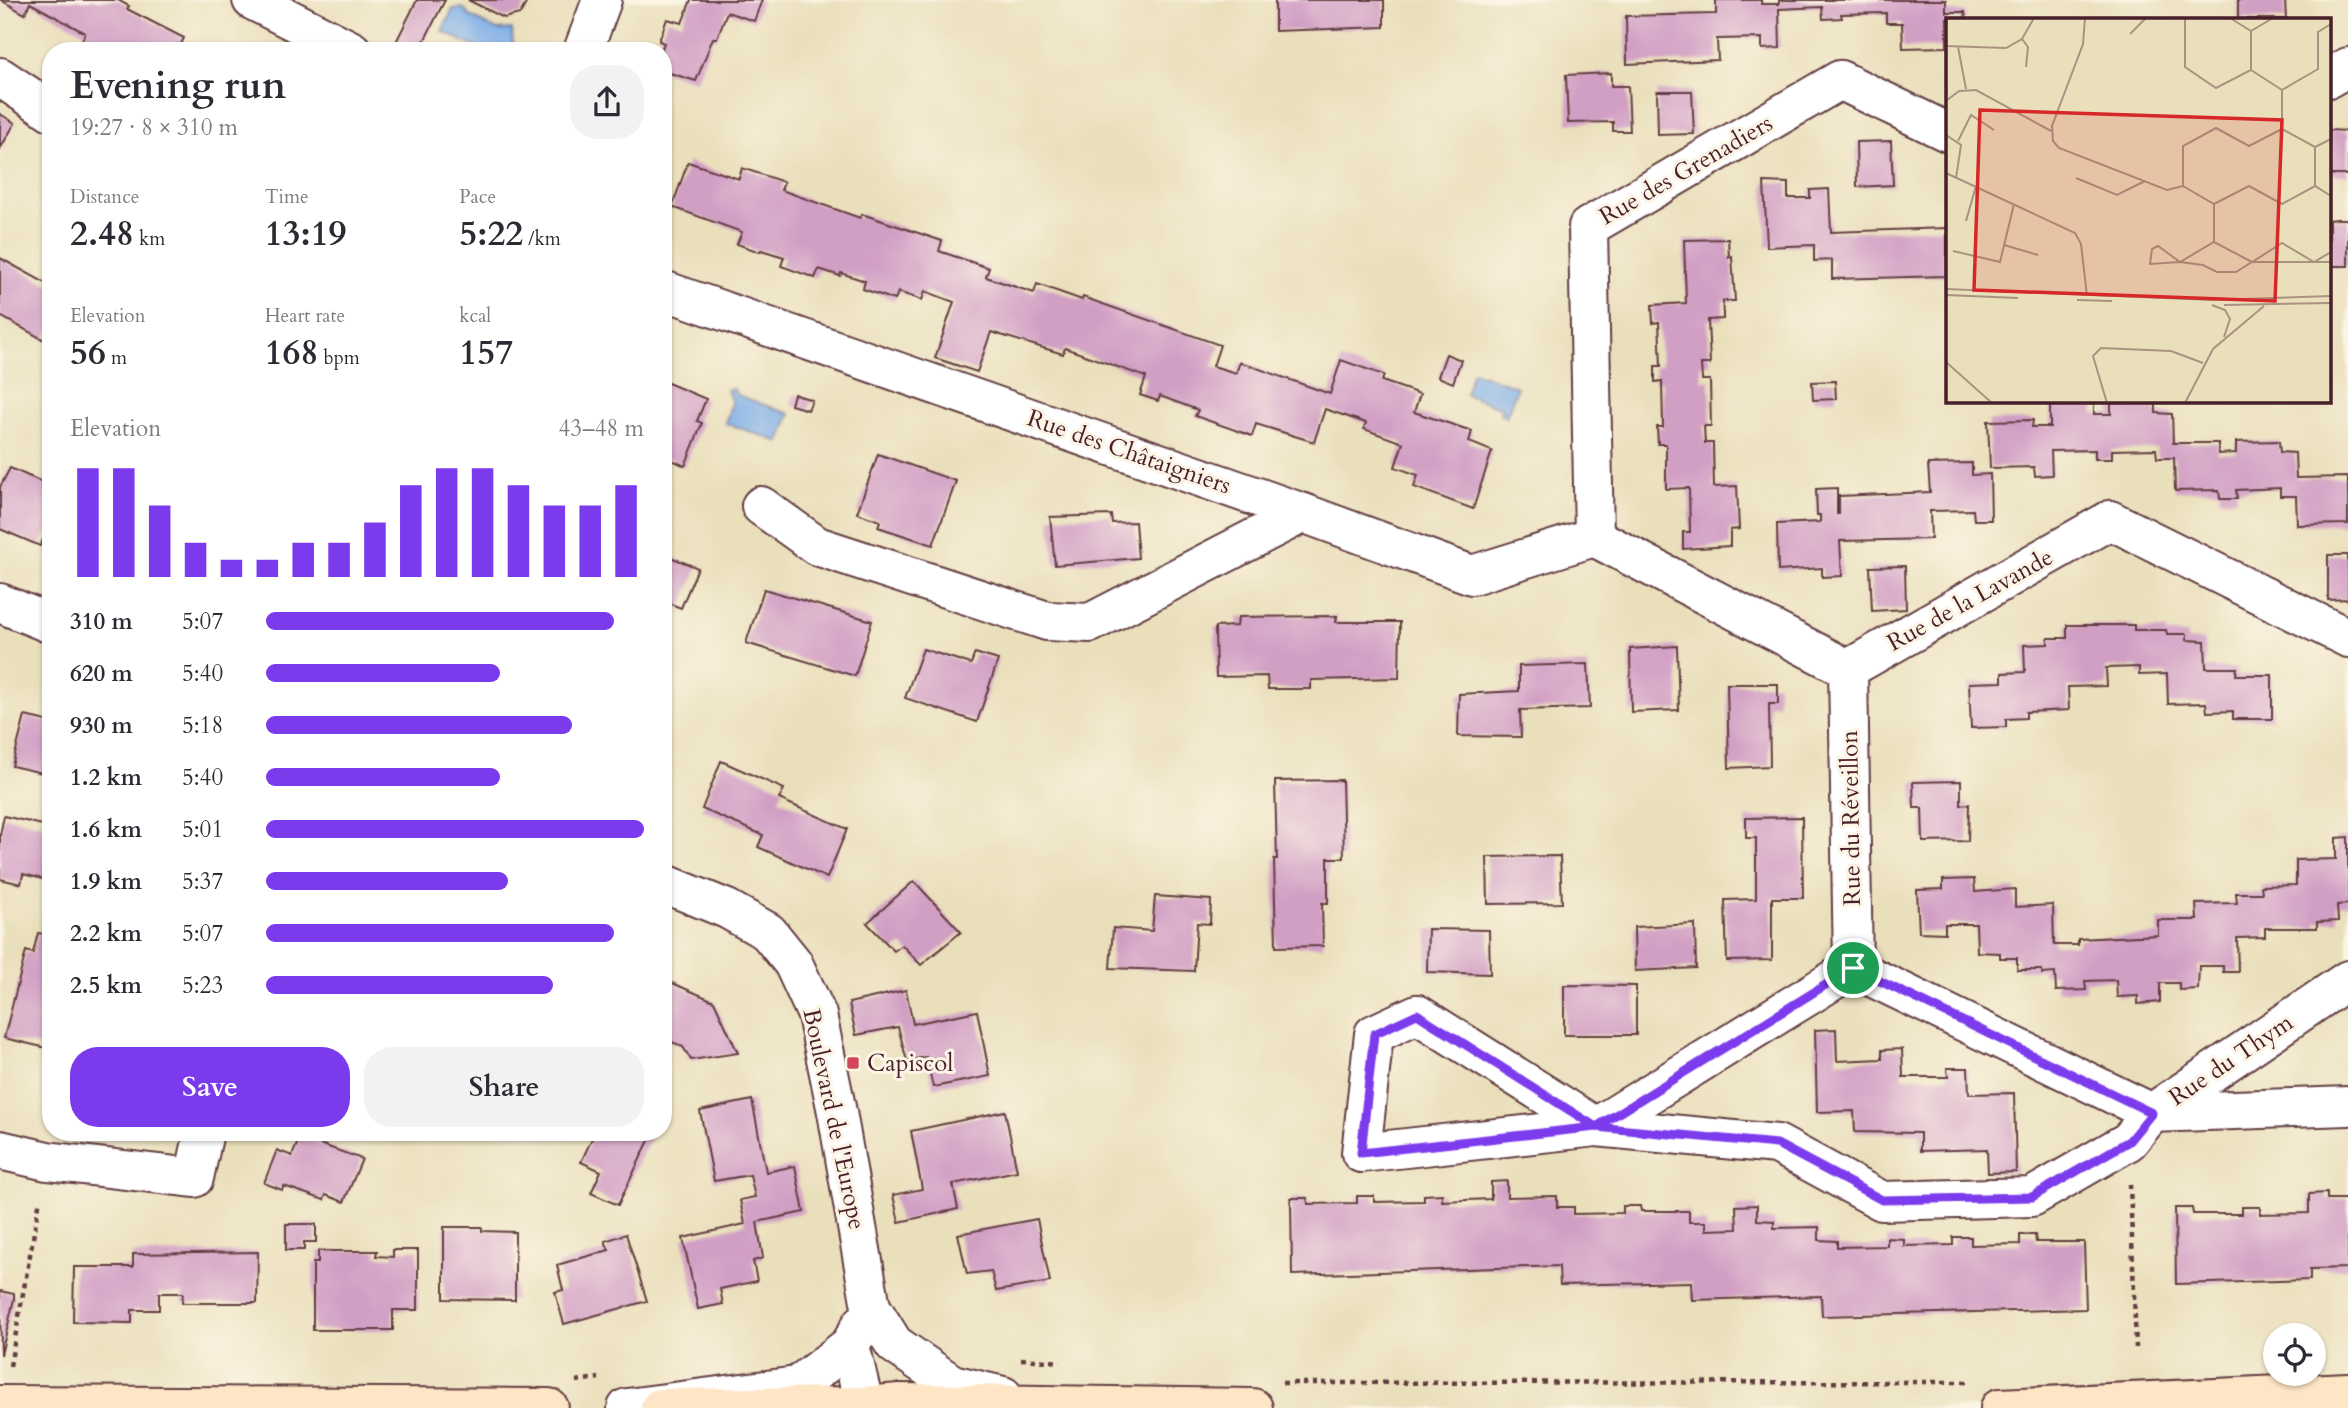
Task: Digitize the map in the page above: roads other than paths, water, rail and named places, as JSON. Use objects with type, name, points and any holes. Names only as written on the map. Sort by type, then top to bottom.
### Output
[{"type":"main road","points":[[2000,1408],[2348,1393]]},
{"type":"main road","points":[[2,1405],[549,1408]]},
{"type":"main road","points":[[660,1408],[1045,1405],[1253,1408]]},
{"type":"street","points":[[252,0],[334,42]]},
{"type":"street","points":[[586,42],[602,0]]},
{"type":"street","points":[[2330,77],[2348,67]]},
{"type":"street","points":[[0,76],[42,105]]},
{"type":"street","name":"Rue des Grenadiers","points":[[1594,537],[1588,227],[1840,80],[1946,132]]},
{"type":"street","name":"Rue des Châtaigniers","points":[[672,293],[1303,513],[1472,575],[1594,537]]},
{"type":"street","points":[[761,506],[817,546],[1047,621],[1090,623],[1303,513]]},
{"type":"street","name":"Rue de la Lavande","points":[[1848,669],[2110,520],[2348,638]]},
{"type":"street","points":[[1594,537],[1848,669]]},
{"type":"street","points":[[0,603],[42,620]]},
{"type":"street","name":"Rue du Réveillon","points":[[1848,669],[1853,968]]},
{"type":"street","name":"Boulevard de l'Europe","points":[[672,887],[727,909],[768,932],[793,963],[817,1015],[871,1307],[894,1344],[952,1384],[1045,1405]]},
{"type":"street","points":[[1596,1127],[1853,968]]},
{"type":"street","name":"Rue du Thym","points":[[1853,968],[2152,1113],[2348,980]]},
{"type":"street","points":[[1596,1127],[1417,1014],[1374,1034],[1361,1153],[1596,1127],[1777,1144],[1882,1200],[2032,1197],[2129,1141],[2152,1113],[2348,1105]]},
{"type":"street","points":[[0,1150],[47,1161],[194,1178],[202,1141]]},
{"type":"street","points":[[627,1408],[797,1386],[850,1345],[871,1307]]},
{"type":"street","name":"Boulevard de l'Europe","points":[[881,1406],[894,1344]]},
{"type":"street","points":[[850,1345],[881,1406]]},
{"type":"street","points":[[2295,1408],[2348,1393]]},
{"type":"water","points":[[453,9],[466,10],[468,15],[497,30],[512,29],[513,42],[465,42],[442,31]]},
{"type":"water","points":[[1473,371],[1517,387],[1506,417],[1500,414],[1502,408],[1465,394]]},
{"type":"water","points":[[733,388],[737,395],[790,414],[780,442],[725,423],[732,402],[727,390]]},
{"type":"place","name":"Capiscol","points":[[853,1063]]}]
